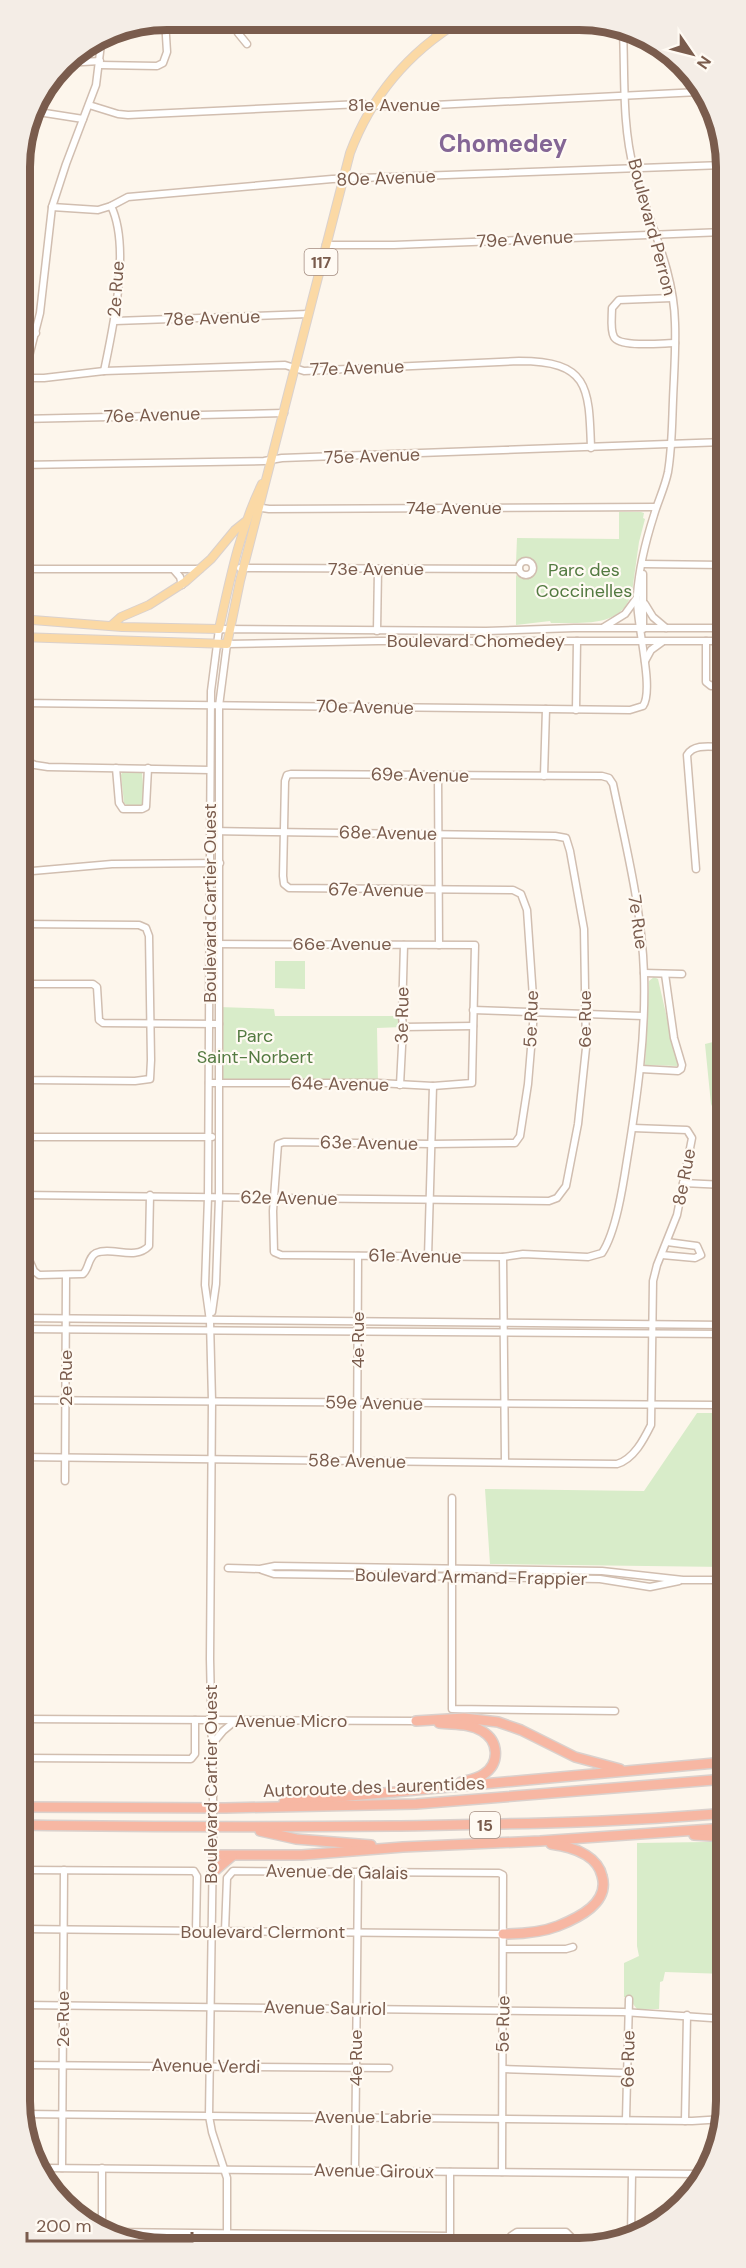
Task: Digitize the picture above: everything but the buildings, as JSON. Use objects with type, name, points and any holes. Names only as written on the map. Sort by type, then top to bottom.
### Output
[{"type":"highway","points":[[416,1721],[464,1718],[503,1723],[575,1757],[627,1772]]},
{"type":"highway","points":[[413,1791],[478,1778],[491,1768],[496,1753],[491,1739],[476,1728],[416,1721]]},
{"type":"highway","points":[[225,1808],[716,1763]]},
{"type":"highway","name":"Autoroute des Laurentides","points":[[30,1807],[225,1808],[439,1803],[716,1780]]},
{"type":"highway","name":"Autoroute des Laurentides","points":[[30,1825],[243,1827],[524,1824],[716,1814]]},
{"type":"highway","points":[[243,1827],[296,1839],[403,1846]]},
{"type":"highway","points":[[213,1855],[311,1854],[403,1846],[540,1841],[716,1829]]},
{"type":"highway","points":[[662,1833],[716,1836]]},
{"type":"highway","points":[[503,1934],[538,1931],[562,1925],[591,1908],[601,1895],[603,1878],[599,1867],[592,1859],[574,1849],[540,1841]]},
{"type":"highway","points":[[212,1873],[232,1856]]},
{"type":"main road","points":[[435,38],[439,30]]},
{"type":"main road","name":"117","points":[[227,644],[255,507],[270,465],[284,413],[351,148],[373,106],[403,66],[446,30]]},
{"type":"main road","name":"117","points":[[246,521],[255,507]]},
{"type":"main road","points":[[30,620],[219,629],[246,521]]},
{"type":"main road","points":[[112,625],[121,617],[149,605],[182,585],[246,521]]},
{"type":"main road","points":[[30,637],[227,644]]},
{"type":"street","points":[[78,63],[157,66],[163,63],[167,52],[166,30]]},
{"type":"street","points":[[238,30],[247,44]]},
{"type":"street","name":"Boulevard Perron","points":[[623,37],[627,126],[634,168],[663,255],[675,320],[668,473],[646,542],[637,597],[643,642]]},
{"type":"street","points":[[30,354],[36,333],[52,207],[96,85],[101,47]]},
{"type":"street","name":"81e Avenue","points":[[89,105],[128,115],[342,105],[422,106],[694,92]]},
{"type":"street","points":[[41,113],[83,120]]},
{"type":"street","name":"80e Avenue","points":[[52,207],[98,210],[128,197],[342,179],[716,165]]},
{"type":"street","name":"2e Rue","points":[[104,371],[115,321],[119,289],[119,238],[111,206]]},
{"type":"street","name":"79e Avenue","points":[[326,245],[394,245],[716,232]]},
{"type":"street","points":[[672,298],[619,300],[612,308],[612,334],[615,340],[625,344],[675,343]]},
{"type":"street","name":"78e Avenue","points":[[115,321],[308,314]]},
{"type":"street","points":[[30,334],[36,333]]},
{"type":"street","name":"77e Avenue","points":[[30,378],[104,371],[285,365],[304,371],[540,361],[559,364],[570,370],[582,382],[590,416],[591,448]]},
{"type":"street","name":"76e Avenue","points":[[30,418],[284,413]]},
{"type":"street","name":"75e Avenue","points":[[30,465],[270,465],[282,458],[716,442]]},
{"type":"street","name":"74e Avenue","points":[[255,507],[656,507]]},
{"type":"street","points":[[643,564],[716,565]]},
{"type":"street","name":"Boulevard Perron","points":[[641,628],[644,602],[643,564]]},
{"type":"street","name":"73e Avenue","points":[[234,566],[243,568],[519,569]]},
{"type":"street","points":[[30,569],[200,569]]},
{"type":"street","points":[[377,631],[378,569]]},
{"type":"street","points":[[174,570],[180,577],[182,585]]},
{"type":"street","points":[[603,628],[625,614],[637,597]]},
{"type":"street","points":[[644,602],[653,617],[666,628]]},
{"type":"street","name":"Boulevard Chomedey","points":[[219,629],[512,631],[716,628]]},
{"type":"street","name":"Boulevard Cartier Ouest","points":[[219,629],[211,705],[208,1197],[205,1285],[211,1331],[212,1401],[210,1659],[213,1855],[210,1931],[209,2116],[225,2169],[227,2238]]},
{"type":"street","points":[[576,710],[577,641]]},
{"type":"street","points":[[706,641],[705,680],[706,684],[711,686],[716,683]]},
{"type":"street","name":"Boulevard Chomedey","points":[[227,644],[716,641]]},
{"type":"street","name":"70e Avenue","points":[[30,703],[630,710],[642,708],[646,700],[643,642]]},
{"type":"street","points":[[645,662],[651,650],[663,642]]},
{"type":"street","name":"Boulevard Cartier Ouest","points":[[210,1321],[216,1284],[219,1197],[219,706],[227,644]]},
{"type":"street","points":[[544,776],[546,709]]},
{"type":"street","points":[[696,869],[687,755],[695,748],[716,747]]},
{"type":"street","points":[[30,763],[48,767],[210,770]]},
{"type":"street","points":[[116,768],[119,803],[123,809],[142,809],[146,807],[148,768]]},
{"type":"street","name":"69e Avenue","points":[[283,831],[285,781],[291,774],[602,776],[609,778]]},
{"type":"street","points":[[438,775],[439,945]]},
{"type":"street","name":"7e Rue","points":[[606,1246],[624,1176],[633,1128],[641,1069],[644,973],[627,848],[613,784],[609,778]]},
{"type":"street","name":"68e Avenue","points":[[210,831],[566,838]]},
{"type":"street","name":"67e Avenue","points":[[283,831],[283,876],[284,884],[289,888],[513,890],[521,894]]},
{"type":"street","name":"6e Rue","points":[[557,1198],[566,1186],[578,1124],[586,1048],[584,929],[566,838]]},
{"type":"street","points":[[30,871],[112,864],[220,863]]},
{"type":"street","name":"5e Rue","points":[[515,1143],[520,1136],[528,1084],[534,1012],[526,910],[521,894]]},
{"type":"street","points":[[30,924],[139,925],[146,927],[149,936],[150,1024],[150,1079],[30,1080]]},
{"type":"street","name":"66e Avenue","points":[[209,944],[475,945],[473,1010]]},
{"type":"street","name":"3e Rue","points":[[400,1085],[404,945]]},
{"type":"street","points":[[644,973],[682,974]]},
{"type":"street","points":[[641,1069],[678,1071],[682,1065],[674,1038],[664,974]]},
{"type":"street","points":[[30,984],[93,984],[97,987],[99,1020],[104,1023],[219,1024]]},
{"type":"street","points":[[403,1027],[473,1026],[473,1010],[643,1016]]},
{"type":"street","name":"64e Avenue","points":[[209,1083],[378,1083],[433,1086],[472,1083],[473,1026]]},
{"type":"street","points":[[428,1257],[433,1086]]},
{"type":"street","name":"8e Rue","points":[[633,1128],[687,1130],[692,1138],[677,1215],[653,1281],[651,1322],[653,1404]]},
{"type":"street","points":[[30,1137],[218,1137]]},
{"type":"street","name":"63e Avenue","points":[[274,1198],[277,1148],[278,1144],[284,1142],[515,1143]]},
{"type":"street","points":[[683,1183],[716,1185]]},
{"type":"street","name":"62e Avenue","points":[[30,1195],[549,1201],[557,1198]]},
{"type":"street","points":[[30,1262],[34,1271],[39,1275],[83,1274],[88,1270],[92,1257],[97,1253],[145,1251],[149,1246],[150,1195]]},
{"type":"street","name":"61e Avenue","points":[[274,1198],[274,1252],[281,1255],[503,1257],[523,1254],[588,1257],[602,1253],[606,1246]]},
{"type":"street","points":[[662,1255],[695,1258],[701,1255],[697,1246],[667,1242]]},
{"type":"street","name":"4e Rue","points":[[357,1461],[358,1256]]},
{"type":"street","points":[[503,1257],[505,1462]]},
{"type":"street","name":"2e Rue","points":[[65,1480],[66,1275]]},
{"type":"street","points":[[30,1318],[651,1322],[716,1324],[716,1334],[30,1329]]},
{"type":"street","points":[[149,1320],[150,1330]]},
{"type":"street","points":[[287,1321],[287,1332]]},
{"type":"street","points":[[434,1322],[434,1333]]},
{"type":"street","points":[[576,1322],[576,1334]]},
{"type":"street","name":"59e Avenue","points":[[30,1400],[716,1405]]},
{"type":"street","name":"58e Avenue","points":[[30,1457],[618,1464],[625,1462],[646,1436],[651,1425],[653,1404]]},
{"type":"street","points":[[452,1498],[452,1709],[615,1711]]},
{"type":"street","name":"Boulevard Armand-Frappier","points":[[228,1568],[260,1569],[274,1574],[621,1572],[682,1580],[716,1580]]},
{"type":"street","name":"Boulevard Armand-Frappier","points":[[451,1573],[600,1579],[650,1587],[682,1580]]},
{"type":"street","name":"Avenue Micro","points":[[30,1719],[416,1721]]},
{"type":"street","points":[[30,1758],[191,1758],[195,1754],[195,1720]]},
{"type":"street","points":[[212,1744],[235,1720]]},
{"type":"street","points":[[30,1870],[195,1872],[197,1876],[196,1931]]},
{"type":"street","name":"2e Rue","points":[[62,2168],[64,1870]]},
{"type":"street","name":"Avenue de Galais","points":[[225,1931],[226,1878],[231,1872],[499,1873],[504,1876]]},
{"type":"street","name":"4e Rue","points":[[355,2171],[358,1872]]},
{"type":"street","name":"5e Rue","points":[[502,2172],[504,1876]]},
{"type":"street","name":"Boulevard Clermont","points":[[30,1929],[503,1934]]},
{"type":"street","points":[[504,1948],[567,1949],[573,1947]]},
{"type":"street","name":"6e Rue","points":[[626,2120],[629,1999]]},
{"type":"street","name":"Avenue Sauriol","points":[[30,2005],[629,2012],[716,2018]]},
{"type":"street","points":[[685,2121],[687,2015]]},
{"type":"street","name":"Avenue Verdi","points":[[30,2065],[389,2068]]},
{"type":"street","points":[[503,2069],[627,2073]]},
{"type":"street","name":"Avenue Labrie","points":[[31,2114],[685,2121],[715,2119]]},
{"type":"street","name":"Avenue Giroux","points":[[48,2168],[695,2174]]},
{"type":"street","points":[[102,2168],[102,2221]]},
{"type":"street","points":[[128,2232],[450,2236],[450,2172]]},
{"type":"street","points":[[632,2174],[634,2226]]},
{"type":"street","points":[[511,2238],[518,2232],[567,2233],[571,2238]]},
{"type":"green space","name":"Parc des Coccinelles","points":[[619,512],[641,512],[644,513],[643,518],[645,519],[639,542],[632,592],[627,604],[610,618],[599,621],[551,623],[550,621],[516,625],[516,575],[522,579],[527,578],[535,571],[535,565],[529,558],[522,558],[516,563],[517,538],[619,539]]},
{"type":"green space","points":[[123,770],[142,771],[144,801],[141,806],[128,806],[124,803],[121,775]]},
{"type":"green space","points":[[275,961],[305,961],[305,989],[275,988]]},
{"type":"green space","points":[[654,977],[658,979],[678,1066],[645,1065],[649,981]]},
{"type":"green space","name":"Parc Saint-Norbert","points":[[219,1007],[274,1009],[275,1016],[402,1016],[403,1027],[377,1028],[378,1083],[219,1083]]},
{"type":"green space","points":[[716,1041],[716,1115],[711,1104],[705,1044]]},
{"type":"green space","points":[[697,1413],[716,1413],[716,1567],[490,1564],[485,1489],[644,1491]]},
{"type":"green space","points":[[716,1842],[716,1974],[665,1972],[663,1981],[660,1982],[659,2009],[637,2009],[633,2004],[633,1998],[624,1997],[624,1963],[639,1956],[637,1946],[637,1843]]},
{"type":"district","name":"Chomedey","points":[[503,143]]}]
